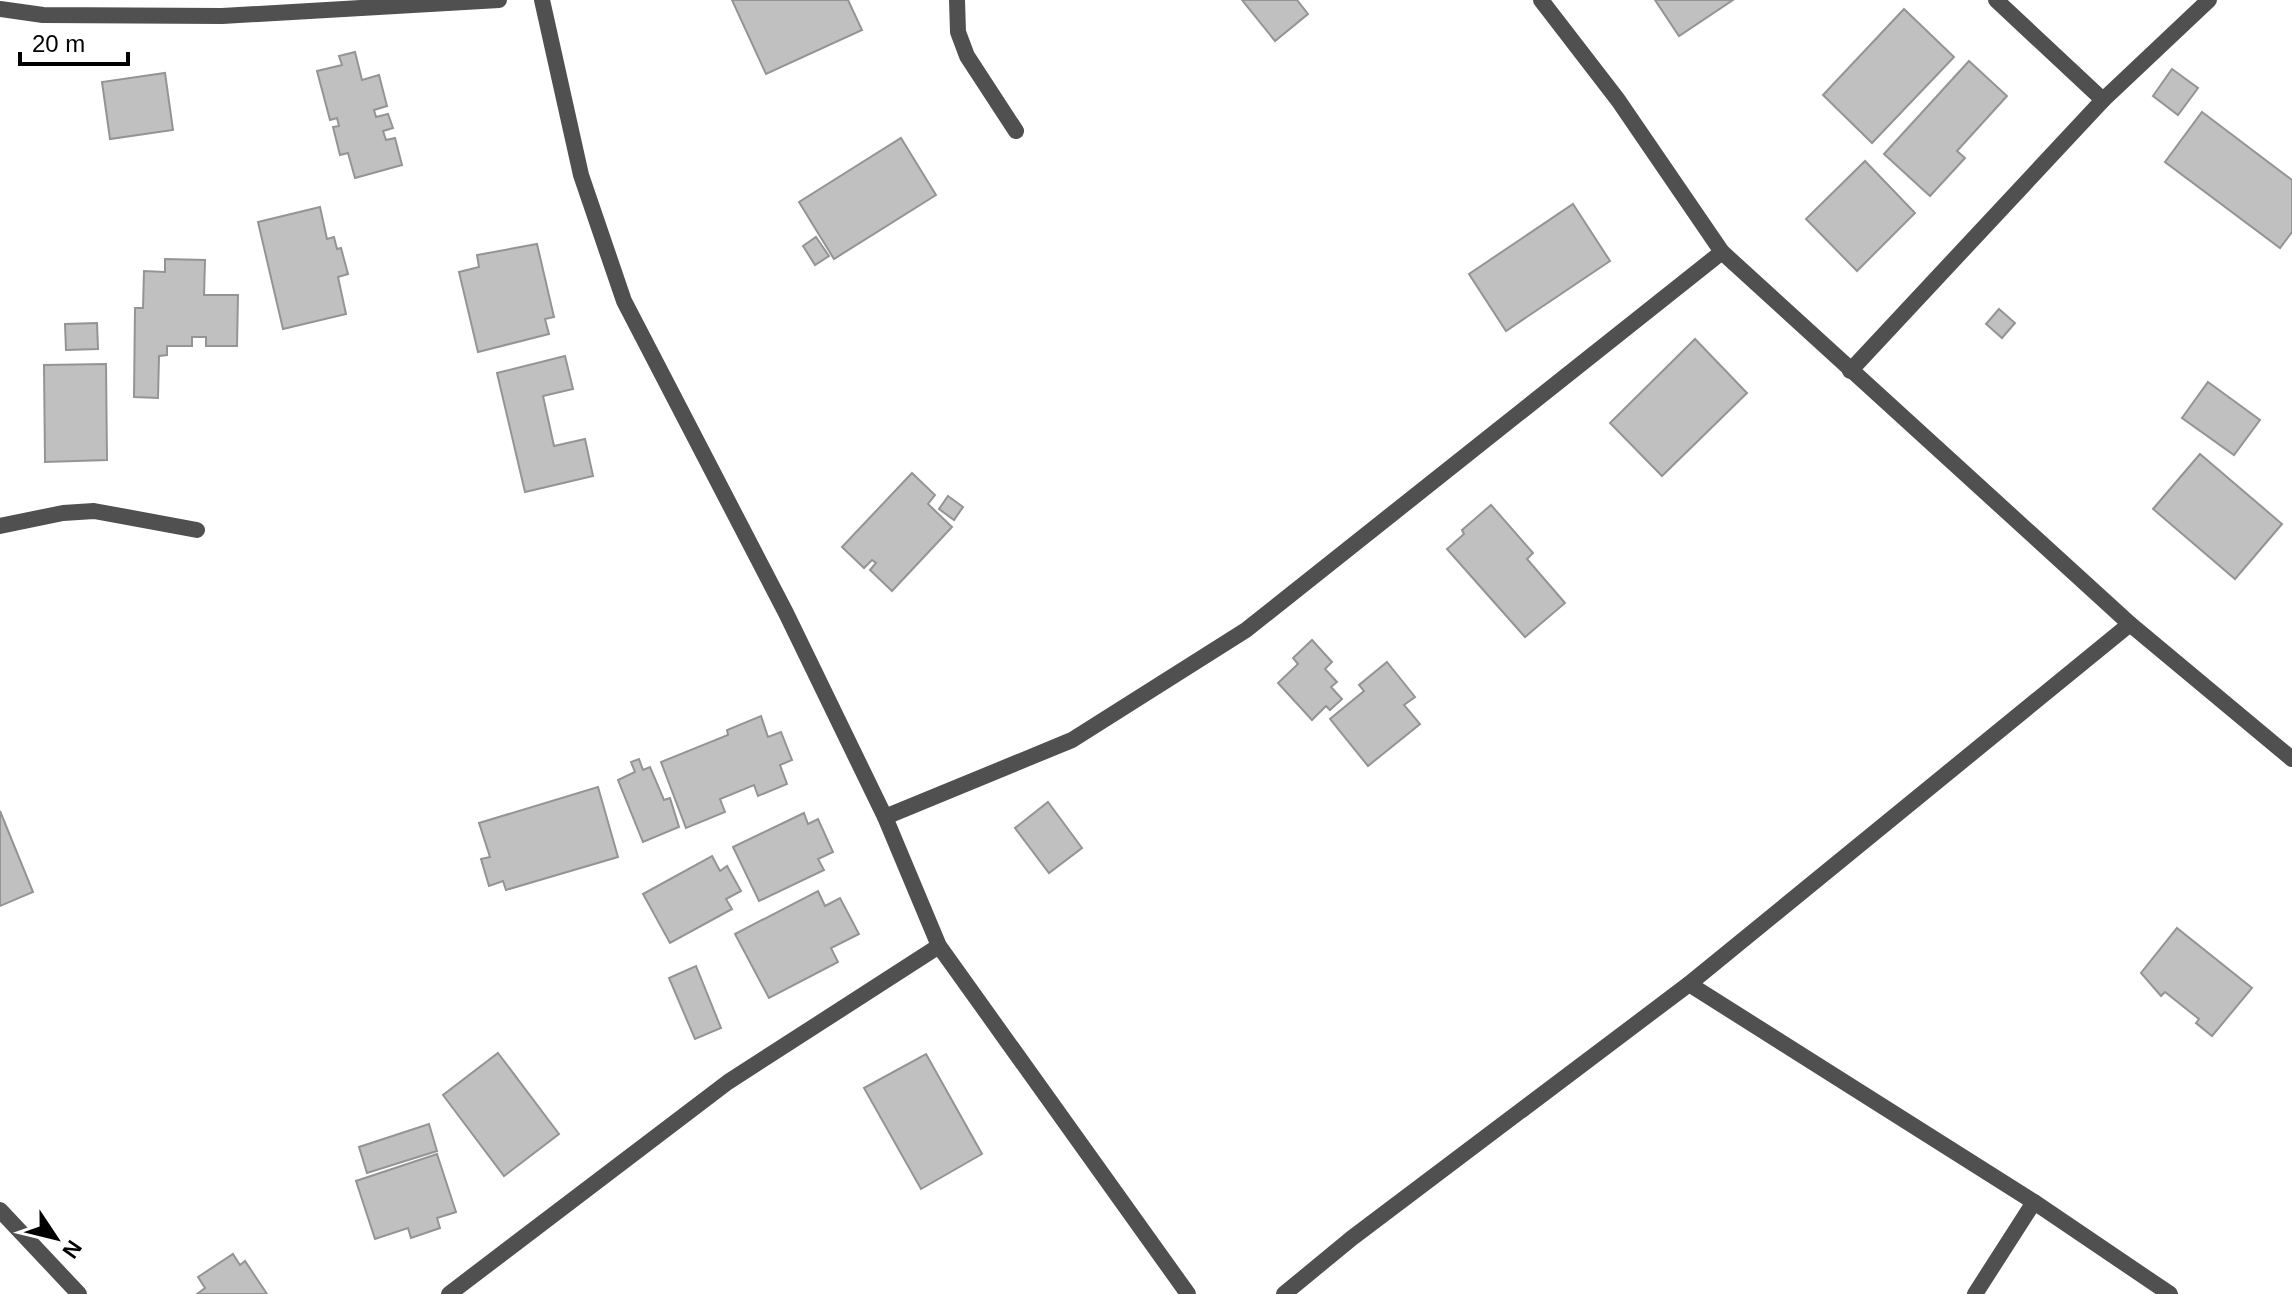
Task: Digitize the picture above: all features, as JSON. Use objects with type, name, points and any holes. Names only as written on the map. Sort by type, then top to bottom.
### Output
[{"type":"street","points":[[0,9],[43,15],[222,16],[499,0]]},
{"type":"street","points":[[542,0],[581,175],[624,301],[786,613],[885,817],[939,946],[1188,1294]]},
{"type":"street","points":[[957,0],[958,32],[967,56],[1016,131]]},
{"type":"street","points":[[1541,0],[1618,100],[1722,252],[2130,624],[2292,759]]},
{"type":"street","points":[[1996,0],[2103,100]]},
{"type":"street","points":[[1850,371],[2103,100],[2209,0]]},
{"type":"street","points":[[885,817],[1072,740],[1246,630],[1722,252]]},
{"type":"street","points":[[0,526],[63,513],[94,511],[197,530]]},
{"type":"street","points":[[1284,1294],[1352,1238],[1689,984],[2130,624]]},
{"type":"street","points":[[449,1294],[728,1082],[939,946]]},
{"type":"street","points":[[1689,984],[2034,1202],[2170,1294]]},
{"type":"street","points":[[1975,1294],[2034,1202]]},
{"type":"street","points":[[0,1210],[79,1294]]},
{"type":"building","points":[[732,0],[848,0],[862,30],[766,74]]},
{"type":"building","points":[[1242,0],[1297,0],[1308,14],[1275,41]]},
{"type":"building","points":[[1655,0],[1733,0],[1679,36]]},
{"type":"building","points":[[1904,9],[1954,57],[1872,143],[1823,95]]},
{"type":"building","points":[[355,52],[362,80],[379,75],[387,106],[374,110],[376,117],[388,114],[393,128],[383,131],[386,140],[395,138],[402,165],[355,178],[348,153],[340,155],[333,127],[339,126],[337,118],[330,120],[317,71],[342,65],[339,56]]},
{"type":"building","points":[[1969,61],[2007,96],[1957,151],[1965,158],[1930,196],[1884,154]]},
{"type":"building","points":[[2172,69],[2198,88],[2178,115],[2153,96]]},
{"type":"building","points":[[165,73],[173,130],[110,139],[102,82]]},
{"type":"building","points":[[2202,112],[2292,180],[2292,232],[2280,248],[2165,162]]},
{"type":"building","points":[[901,138],[936,195],[834,259],[799,202]]},
{"type":"building","points":[[1865,161],[1915,213],[1857,271],[1806,219]]},
{"type":"building","points":[[1573,204],[1610,261],[1506,331],[1469,274]]},
{"type":"building","points":[[320,207],[327,239],[334,237],[337,249],[341,248],[348,274],[338,277],[346,314],[283,329],[258,222]]},
{"type":"building","points":[[816,237],[829,256],[815,265],[803,246]]},
{"type":"building","points":[[537,244],[554,317],[545,319],[549,334],[478,352],[459,272],[479,267],[477,255]]},
{"type":"building","points":[[165,259],[205,260],[204,295],[238,295],[237,346],[206,346],[206,337],[192,337],[192,346],[167,346],[167,355],[159,356],[158,398],[134,397],[135,308],[143,308],[144,271],[165,272]]},
{"type":"building","points":[[1999,309],[2015,323],[2002,338],[1986,324]]},
{"type":"building","points":[[97,323],[98,349],[66,350],[65,324]]},
{"type":"building","points":[[1695,339],[1747,393],[1662,476],[1610,423]]},
{"type":"building","points":[[565,356],[573,389],[543,396],[554,446],[585,439],[593,476],[525,492],[497,373]]},
{"type":"building","points":[[106,364],[107,460],[45,462],[44,365]]},
{"type":"building","points":[[2208,382],[2260,420],[2234,455],[2182,418]]},
{"type":"building","points":[[2200,454],[2282,524],[2235,579],[2153,509]]},
{"type":"building","points":[[912,473],[935,495],[928,504],[952,527],[892,591],[870,570],[876,563],[872,560],[864,568],[842,547]]},
{"type":"building","points":[[948,496],[963,507],[954,520],[939,509]]},
{"type":"building","points":[[1491,505],[1533,553],[1527,559],[1565,603],[1525,637],[1447,549],[1464,534],[1462,530]]},
{"type":"building","points":[[1312,640],[1332,662],[1325,669],[1337,682],[1331,687],[1342,699],[1330,710],[1326,706],[1312,720],[1278,683],[1298,664],[1293,658]]},
{"type":"building","points":[[1387,662],[1415,697],[1404,705],[1420,724],[1368,766],[1330,719],[1364,691],[1359,685]]},
{"type":"building","points":[[761,716],[768,737],[781,732],[792,760],[780,765],[787,784],[758,796],[754,785],[720,799],[725,812],[686,828],[661,762],[728,735],[727,730]]},
{"type":"building","points":[[639,759],[643,770],[650,767],[664,800],[670,798],[679,827],[643,842],[618,780],[635,772],[631,762]]},
{"type":"building","points":[[598,787],[618,857],[506,890],[503,881],[489,886],[481,859],[490,857],[479,823]]},
{"type":"building","points":[[1048,802],[1082,848],[1049,873],[1015,828]]},
{"type":"building","points":[[0,811],[33,892],[0,906]]},
{"type":"building","points":[[804,813],[808,824],[818,819],[833,852],[818,859],[824,870],[759,901],[733,847]]},
{"type":"building","points":[[712,856],[720,871],[727,866],[741,891],[726,899],[732,909],[670,943],[643,894]]},
{"type":"building","points":[[818,891],[825,906],[840,898],[859,934],[831,948],[838,962],[769,998],[735,934]]},
{"type":"building","points":[[2177,928],[2252,988],[2212,1036],[2196,1023],[2199,1019],[2165,992],[2161,996],[2141,973]]},
{"type":"building","points":[[696,966],[721,1028],[695,1039],[669,978]]},
{"type":"building","points":[[498,1053],[559,1134],[504,1176],[443,1095]]},
{"type":"building","points":[[926,1054],[982,1154],[921,1189],[864,1088]]},
{"type":"building","points":[[429,1124],[437,1151],[367,1173],[359,1147]]},
{"type":"building","points":[[437,1154],[456,1212],[437,1218],[440,1228],[411,1238],[408,1228],[375,1239],[356,1181]]},
{"type":"building","points":[[233,1254],[240,1265],[245,1261],[267,1294],[197,1294],[205,1288],[198,1277]]}]
